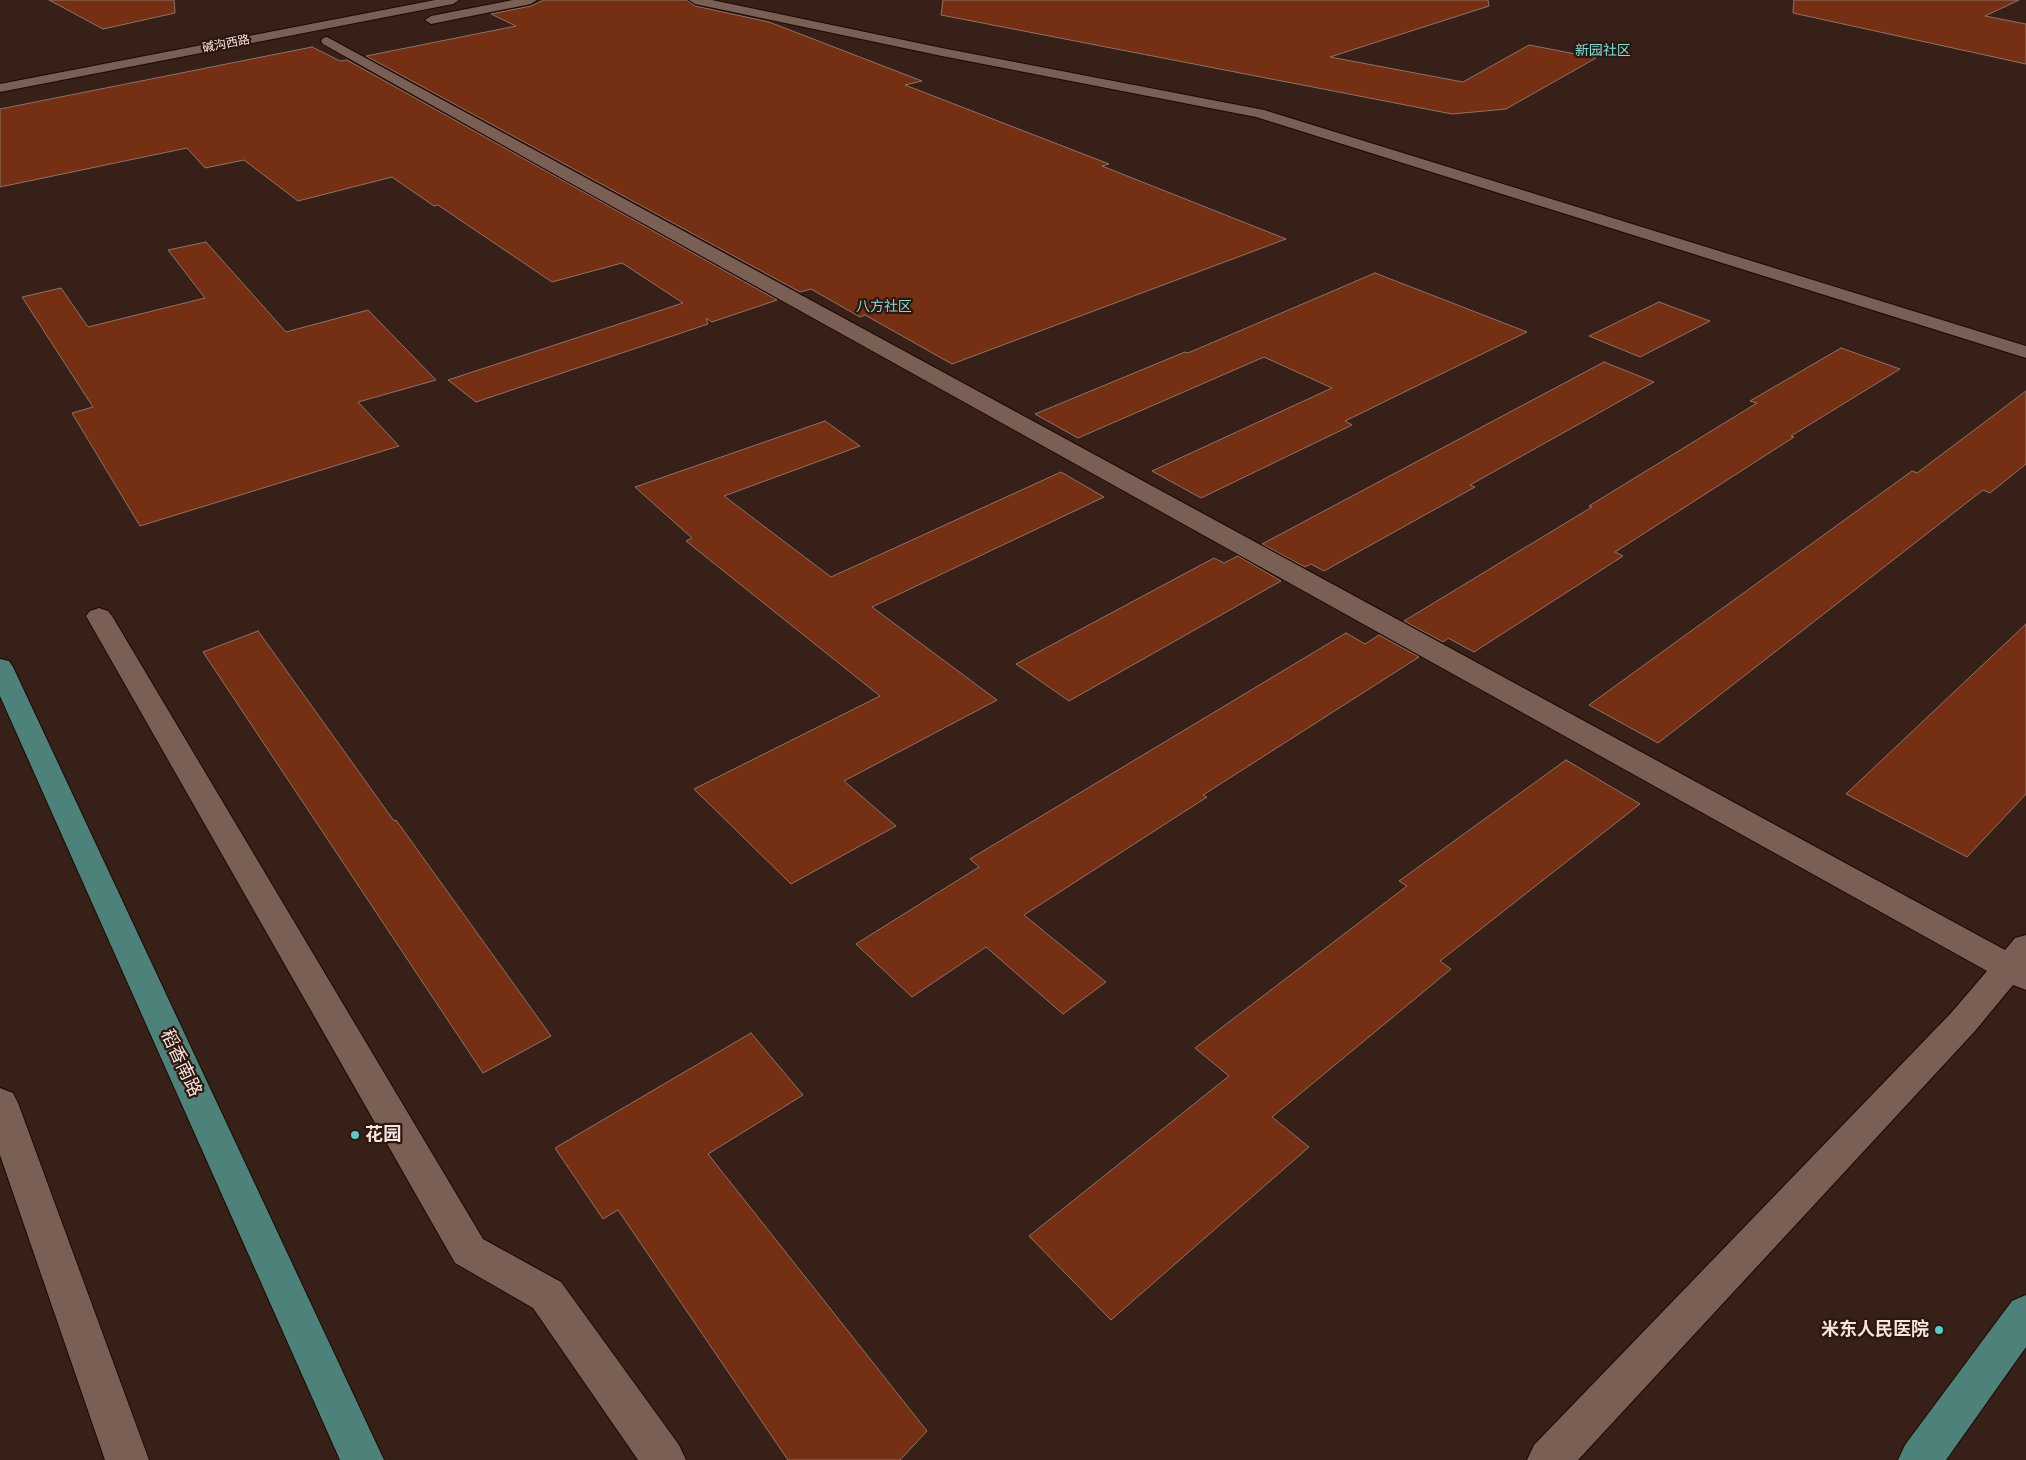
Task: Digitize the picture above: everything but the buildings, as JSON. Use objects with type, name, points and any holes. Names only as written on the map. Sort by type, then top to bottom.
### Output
[{"type":"main road","name":"稻香南路","points":[[0,667],[362,1460]]},
{"type":"main road","points":[[1920,1460],[2026,1314]]},
{"type":"street","name":"碱沟西路","points":[[0,88],[453,0]]},
{"type":"street","points":[[414,23],[531,0]]},
{"type":"street","points":[[696,0],[942,52],[1259,113],[2026,352]]},
{"type":"street","points":[[330,40],[570,177],[2020,963],[1549,1460]]},
{"type":"street","points":[[123,64],[160,71]]},
{"type":"street","points":[[99,616],[469,1251],[547,1295],[664,1460]]},
{"type":"street","points":[[0,1104],[127,1460]]},
{"type":"place","name":"花园","points":[[355,1135]]},
{"type":"place","name":"米东人民医院","points":[[1939,1330]]},
{"type":"district","name":"新园社区","points":[[1603,51]]},
{"type":"district","name":"八方社区","points":[[884,307]]}]
